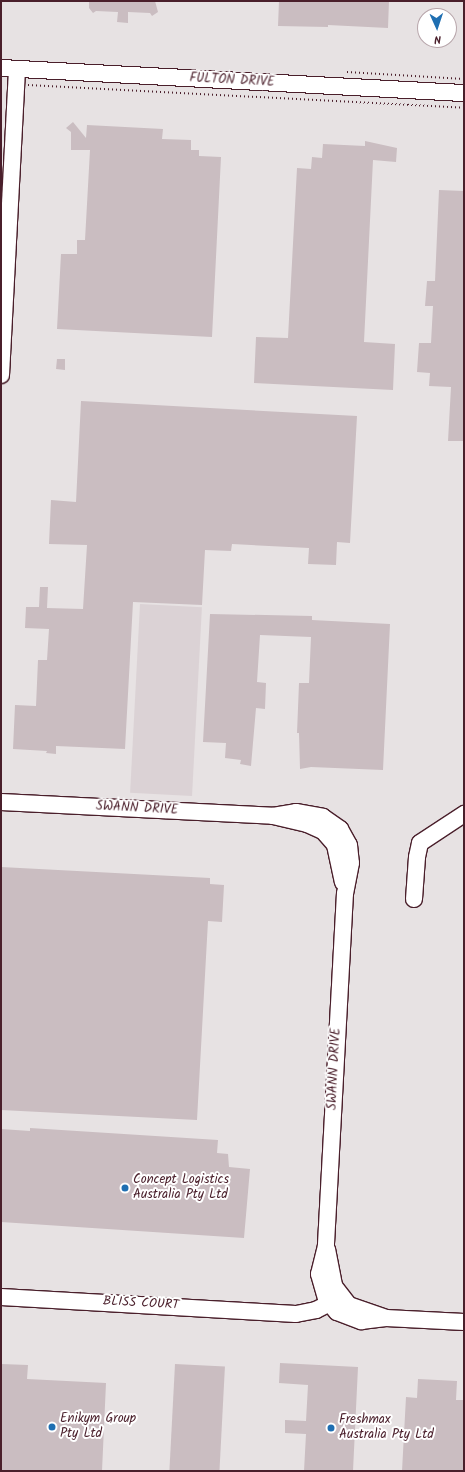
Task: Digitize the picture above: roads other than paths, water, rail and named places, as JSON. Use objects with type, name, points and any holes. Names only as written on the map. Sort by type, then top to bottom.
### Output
[{"type":"street","name":"FULTON DRIVE","points":[[1,68],[17,77],[464,93]]},
{"type":"street","points":[[1,375],[17,77]]},
{"type":"street","name":"SWANN DRIVE","points":[[1,802],[273,816],[296,812],[312,813],[331,820],[340,828],[347,839],[351,855],[351,872],[345,893],[326,1246],[319,1274],[332,1295]]},
{"type":"street","points":[[414,899],[416,857],[420,843],[464,814]]},
{"type":"street","points":[[332,1295],[354,1308],[386,1318],[464,1322]]},
{"type":"street","name":"BLISS COURT","points":[[1,1297],[301,1314],[332,1295]]},
{"type":"place","name":"Concept Logistics Australia Pty Ltd","points":[[125,1188]]},
{"type":"place","name":"Enikym Group Pty Ltd","points":[[52,1427]]},
{"type":"place","name":"Freshmax Australia Pty Ltd","points":[[331,1428]]}]
